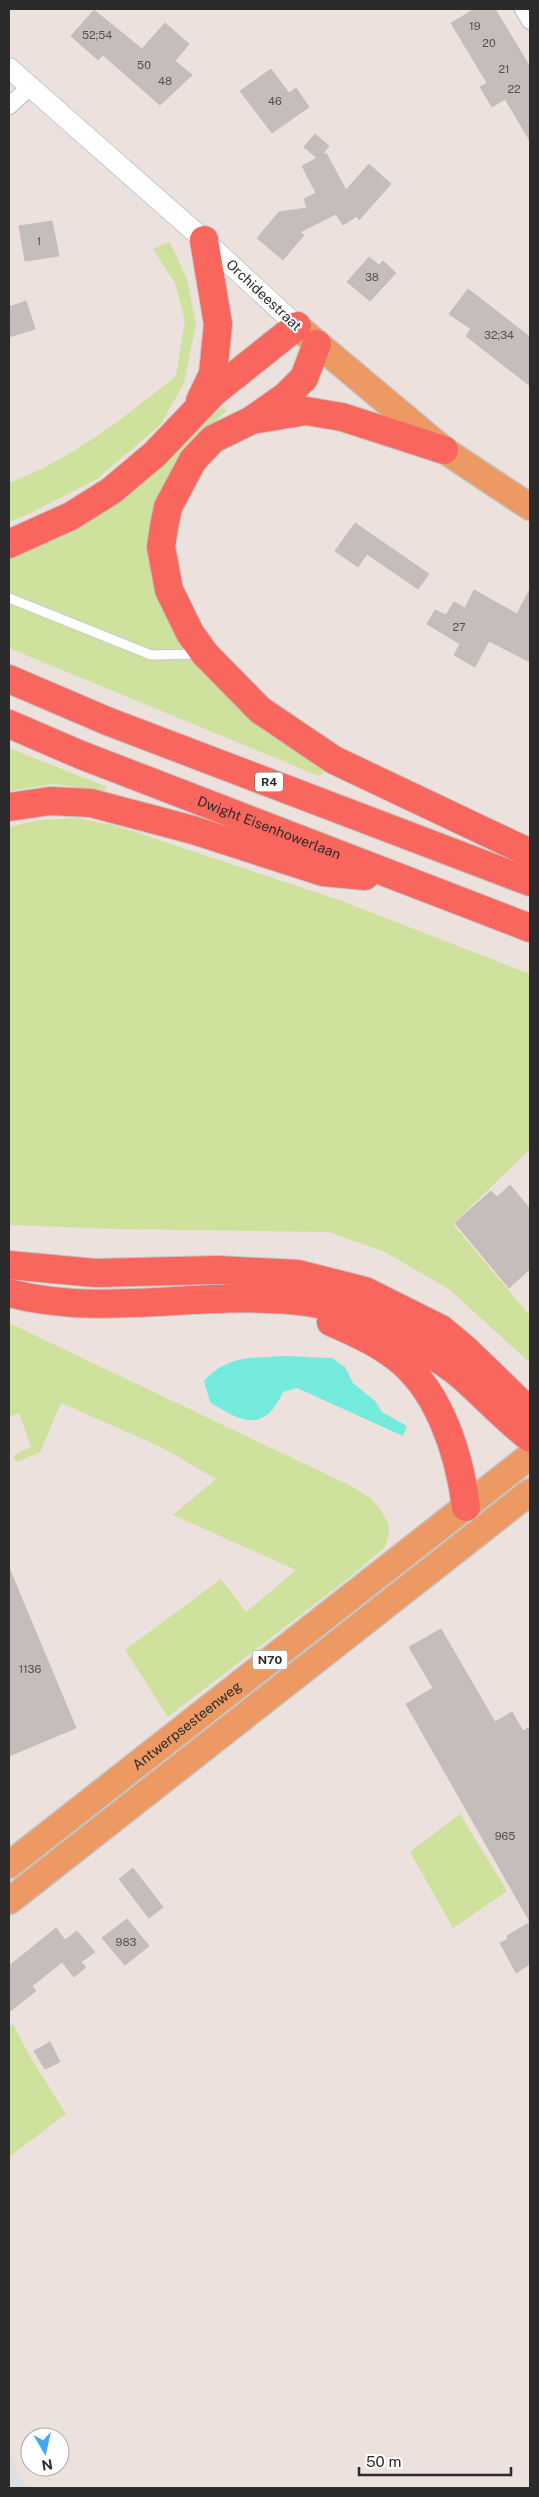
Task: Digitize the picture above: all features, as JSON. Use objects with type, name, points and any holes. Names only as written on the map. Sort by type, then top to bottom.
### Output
[{"type":"highway","points":[[192,416],[213,374],[218,324],[204,240]]},
{"type":"highway","points":[[9,544],[71,516],[111,490],[155,454],[214,392],[297,326]]},
{"type":"highway","points":[[317,344],[304,378],[286,396],[252,420],[214,439],[193,460],[168,507],[164,527],[161,547],[169,590],[190,633],[205,654],[260,710],[334,760],[530,853]]},
{"type":"highway","points":[[252,420],[306,411],[342,417],[444,450]]},
{"type":"highway","name":"R4","points":[[9,679],[107,721],[530,882]]},
{"type":"highway","name":"Dwight Eisenhowerlaan","points":[[9,724],[81,755],[530,928]]},
{"type":"highway","points":[[9,807],[50,801],[91,803],[193,830],[323,872],[404,881]]},
{"type":"highway","points":[[9,1265],[95,1273],[218,1270],[298,1274],[365,1291],[441,1329],[465,1349],[530,1412]]},
{"type":"highway","points":[[9,1293],[37,1300],[83,1303],[233,1298],[293,1300],[341,1308],[388,1326],[456,1372],[530,1438]]},
{"type":"highway","points":[[293,1300],[326,1321],[360,1335],[391,1352],[415,1376],[435,1403],[442,1420],[464,1491],[466,1507]]},
{"type":"main road","name":"Orchideestraat","points":[[297,326],[444,450],[530,507]]},
{"type":"main road","name":"Antwerpsesteenweg","points":[[9,1865],[530,1456]]},
{"type":"main road","name":"Antwerpsesteenweg","points":[[9,1901],[530,1492]]},
{"type":"main road","points":[[171,1737],[188,1760]]},
{"type":"street","points":[[523,9],[530,21]]},
{"type":"street","name":"Orchideestraat","points":[[9,68],[204,240],[297,326]]},
{"type":"street","points":[[9,106],[30,87]]},
{"type":"lane","points":[[9,598],[151,655],[205,654]]},
{"type":"shaded area","points":[[9,2454],[27,2488],[9,2488]]},
{"type":"green space","points":[[170,242],[187,279],[196,324],[184,383],[161,424],[97,479],[29,514],[9,522],[9,483],[55,462],[97,436],[176,376],[185,321],[175,283],[153,249]]},
{"type":"green space","points":[[223,406],[227,411],[193,438],[154,517],[148,538],[152,570],[161,604],[178,641],[228,698],[324,767],[325,772],[319,776],[9,648],[9,557],[74,528],[120,501],[157,470]]},
{"type":"green space","points":[[9,748],[107,787],[104,791],[53,784],[9,791]]},
{"type":"green space","points":[[77,818],[117,826],[342,901],[530,974],[530,1149],[453,1224],[530,1316],[530,1363],[450,1290],[385,1252],[329,1232],[115,1229],[9,1225],[9,827],[40,820]]},
{"type":"green space","points":[[9,1323],[347,1484],[369,1497],[380,1509],[388,1523],[389,1533],[385,1547],[350,1577],[168,1717],[125,1650],[221,1579],[246,1612],[296,1570],[173,1515],[216,1479],[161,1447],[61,1403],[40,1452],[17,1462],[13,1456],[31,1447],[19,1413],[9,1417]]},
{"type":"green space","points":[[460,1814],[507,1891],[453,1928],[410,1852]]},
{"type":"green space","points":[[13,2024],[28,2053],[66,2114],[9,2157],[9,2027]]},
{"type":"water","points":[[286,1356],[332,1358],[345,1367],[353,1383],[375,1401],[382,1412],[407,1426],[403,1436],[297,1388],[283,1392],[276,1405],[268,1414],[260,1419],[242,1419],[210,1402],[204,1381],[222,1366],[231,1362],[252,1358]]},
{"type":"building","points":[[475,9],[495,9],[530,67],[530,141],[505,99],[492,107],[480,87],[487,83],[451,23]]},
{"type":"building","points":[[94,10],[142,49],[165,23],[189,44],[175,61],[192,75],[160,105],[103,55],[98,60],[71,36]]},
{"type":"building","points":[[271,69],[289,93],[296,88],[309,107],[272,133],[240,91]]},
{"type":"building","points":[[315,134],[329,146],[321,156],[326,153],[346,190],[369,164],[391,184],[359,220],[357,216],[343,225],[336,214],[300,232],[304,235],[283,260],[257,238],[279,212],[307,208],[304,199],[316,193],[302,166],[317,158],[304,147]]},
{"type":"building","points":[[52,221],[59,256],[25,261],[19,226]]},
{"type":"building","points":[[369,257],[379,265],[383,261],[396,273],[370,301],[347,282]]},
{"type":"building","points":[[468,289],[530,337],[530,386],[466,336],[471,329],[449,314]]},
{"type":"building","points":[[26,301],[35,329],[9,337],[9,307]]},
{"type":"building","points":[[355,523],[429,574],[418,589],[367,554],[358,567],[335,551]]},
{"type":"building","points":[[530,589],[530,662],[489,641],[475,667],[454,655],[460,644],[427,624],[435,610],[446,615],[454,602],[465,608],[474,590],[517,614]]},
{"type":"building","points":[[510,1185],[530,1209],[530,1269],[509,1288],[455,1223],[491,1191],[497,1197]]},
{"type":"building","points":[[9,1568],[76,1728],[9,1756]]},
{"type":"building","points":[[441,1629],[495,1722],[512,1712],[523,1731],[530,1727],[530,1922],[406,1704],[433,1688],[409,1647]]},
{"type":"building","points":[[133,1868],[163,1907],[149,1918],[119,1879]]},
{"type":"building","points":[[127,1919],[149,1946],[125,1965],[102,1938]]},
{"type":"building","points":[[530,1922],[530,1964],[516,1973],[500,1943],[508,1939],[507,1936]]},
{"type":"building","points":[[56,1928],[65,1940],[77,1931],[95,1952],[81,1962],[86,1967],[74,1977],[62,1962],[32,1986],[36,1991],[9,2012],[9,1966]]},
{"type":"building","points":[[50,2042],[60,2062],[45,2069],[34,2051]]}]
